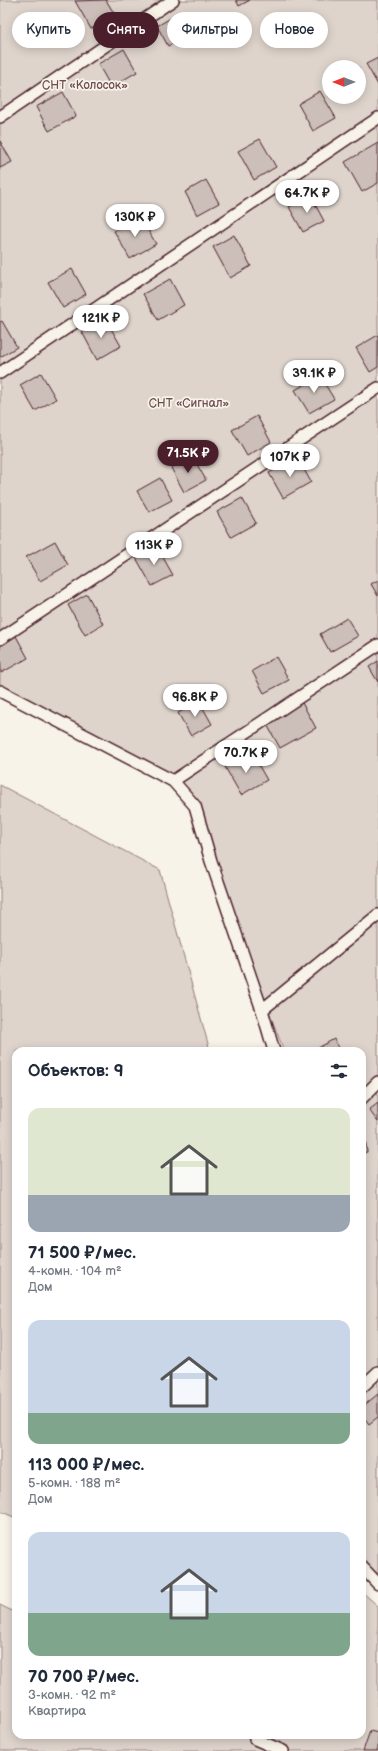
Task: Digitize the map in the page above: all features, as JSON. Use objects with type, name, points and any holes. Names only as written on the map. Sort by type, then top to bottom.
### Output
[{"type":"lane","points":[[0,117],[172,0]]},
{"type":"lane","points":[[0,373],[378,118]]},
{"type":"lane","points":[[0,639],[378,388]]},
{"type":"lane","points":[[173,781],[378,645]]},
{"type":"lane","points":[[0,691],[173,781],[195,806],[211,861],[262,1010],[273,1047]]},
{"type":"lane","points":[[262,1010],[378,915]]},
{"type":"lane","points":[[366,1094],[378,1082]]},
{"type":"lane","points":[[366,1383],[378,1372]]},
{"type":"lane","points":[[366,1571],[378,1584]]},
{"type":"lane","points":[[255,1739],[283,1751]]},
{"type":"green space","name":"СНТ «Сигнал»","points":[[0,0],[378,0],[378,1577],[366,1569],[366,1047],[282,1047],[182,785],[0,695]]},
{"type":"green space","points":[[0,785],[160,870],[209,1047],[12,1047],[12,1516],[0,1511]]},
{"type":"green space","points":[[366,1596],[378,1606],[378,1751],[0,1751],[0,1605],[12,1611],[12,1739],[366,1739]]},
{"type":"building","points":[[106,0],[113,12],[93,12],[93,28],[91,29],[85,18],[85,12],[81,12],[75,1]]},
{"type":"building","points":[[236,0],[250,0],[239,6]]},
{"type":"building","points":[[167,20],[167,44],[159,30],[159,25]]},
{"type":"building","points":[[124,49],[137,72],[111,87],[98,64]]},
{"type":"building","points":[[378,58],[378,85],[366,64]]},
{"type":"building","points":[[320,91],[322,94],[322,104],[328,104],[336,118],[313,131],[298,104]]},
{"type":"building","points":[[63,92],[76,116],[49,131],[36,107]]},
{"type":"building","points":[[260,139],[276,167],[254,180],[238,151]]},
{"type":"building","points":[[0,141],[12,162],[0,168]]},
{"type":"building","points":[[378,143],[378,183],[362,192],[345,162]]},
{"type":"building","points":[[206,180],[219,203],[197,215],[185,192]]},
{"type":"building","points":[[310,195],[324,221],[303,232],[289,207]]},
{"type":"building","points":[[140,216],[156,244],[130,259],[114,231]]},
{"type":"building","points":[[234,235],[251,266],[230,278],[213,247]]},
{"type":"building","points":[[72,269],[86,294],[63,308],[48,282]]},
{"type":"building","points":[[170,279],[184,305],[158,320],[143,294]]},
{"type":"building","points":[[105,318],[121,346],[97,360],[82,332]]},
{"type":"building","points":[[2,321],[17,347],[0,357],[0,322]]},
{"type":"building","points":[[378,335],[378,367],[370,372],[356,348]]},
{"type":"building","points":[[41,373],[56,399],[35,411],[20,385]]},
{"type":"building","points":[[320,376],[334,399],[309,413],[295,390]]},
{"type":"building","points":[[257,416],[271,442],[247,456],[232,430]]},
{"type":"building","points":[[192,456],[206,480],[184,492],[171,468]]},
{"type":"building","points":[[297,457],[311,482],[283,498],[269,473]]},
{"type":"building","points":[[160,478],[172,500],[149,512],[137,491]]},
{"type":"building","points":[[242,498],[256,523],[231,537],[217,512]]},
{"type":"building","points":[[55,541],[68,565],[40,581],[26,557]]},
{"type":"building","points":[[156,545],[173,575],[152,586],[135,556]]},
{"type":"building","points":[[378,580],[378,596],[371,584]]},
{"type":"building","points":[[87,594],[103,624],[85,635],[68,605]]},
{"type":"building","points":[[347,618],[358,636],[330,652],[320,634]]},
{"type":"building","points":[[16,636],[28,658],[1,673],[0,645]]},
{"type":"building","points":[[276,657],[289,680],[264,693],[252,671]]},
{"type":"building","points":[[378,661],[378,682],[369,667]]},
{"type":"building","points":[[199,701],[212,724],[191,736],[178,713]]},
{"type":"building","points":[[301,701],[316,728],[280,748],[265,721]]},
{"type":"building","points":[[251,752],[267,780],[241,795],[225,767]]},
{"type":"building","points":[[334,1039],[339,1047],[320,1047]]},
{"type":"building","points":[[378,1103],[378,1122],[369,1110]]},
{"type":"building","points":[[378,1394],[378,1417],[369,1424],[366,1420],[366,1404]]},
{"type":"building","points":[[370,1731],[378,1733],[378,1751],[363,1751]]},
{"type":"park label","name":"СНТ «Колосок»","points":[[85,85]]}]
